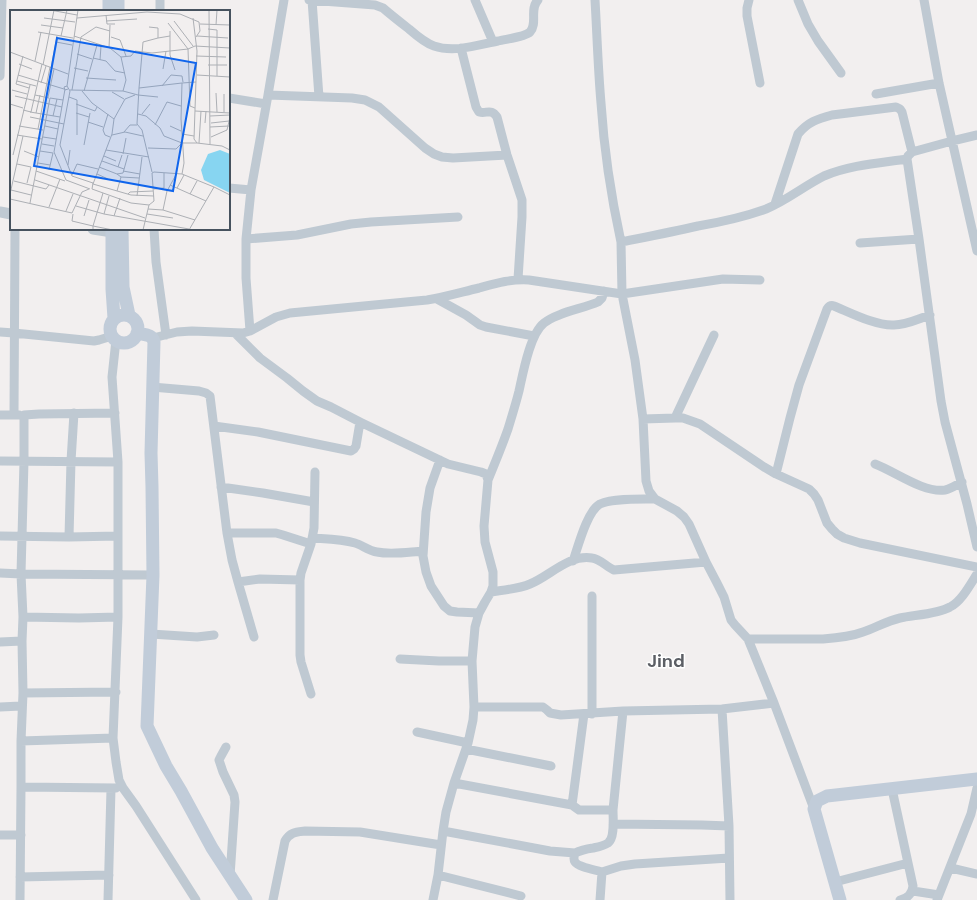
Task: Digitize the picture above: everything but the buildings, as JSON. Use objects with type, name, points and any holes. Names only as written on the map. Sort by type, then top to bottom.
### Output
[{"type":"main road","points":[[117,231],[123,287],[129,315]]},
{"type":"main road","points":[[114,318],[112,289],[117,231]]},
{"type":"main road","points":[[123,314],[129,315],[136,321],[138,328],[134,339],[122,343],[114,338],[109,329],[114,318],[123,314]]},
{"type":"main road","points":[[137,333],[150,336],[159,336]]},
{"type":"main road","points":[[159,336],[154,342],[152,387],[151,453],[154,575],[147,726],[166,766],[212,848],[246,900]]},
{"type":"main road","points":[[840,900],[814,808],[817,801],[827,796],[977,779]]},
{"type":"street","points":[[0,76],[2,0]]},
{"type":"street","points":[[250,331],[246,278],[246,239],[251,190],[284,0]]},
{"type":"street","points":[[319,97],[311,0],[368,2],[383,8],[425,42],[447,49],[493,42],[524,35],[530,32],[533,27],[535,3],[538,0]]},
{"type":"street","points":[[475,0],[493,42]]},
{"type":"street","points":[[595,0],[605,146],[613,206],[620,242],[622,294],[635,360],[643,420],[646,481],[649,491],[655,499],[677,511],[689,524],[724,597],[732,620],[748,639],[814,808]]},
{"type":"street","points":[[749,0],[747,16],[760,82]]},
{"type":"street","points":[[798,0],[808,24],[818,41],[841,73]]},
{"type":"street","points":[[924,0],[952,141],[977,251]]},
{"type":"street","points":[[1,30],[10,30]]},
{"type":"street","points":[[461,48],[476,107],[479,112],[494,113],[497,117],[507,155],[522,200],[518,279]]},
{"type":"street","points":[[876,94],[940,82]]},
{"type":"street","points":[[230,98],[267,99],[319,97],[365,100],[379,107],[425,148],[434,154],[442,157],[453,158],[507,155]]},
{"type":"street","points":[[775,204],[798,134],[804,127],[811,122],[832,115],[896,107],[900,109],[902,112],[910,156],[919,239],[941,401],[977,547]]},
{"type":"street","points":[[620,242],[730,220],[766,209],[816,180],[835,172],[910,156],[952,141],[977,135]]},
{"type":"street","points":[[230,188],[251,190]]},
{"type":"street","points":[[0,212],[10,214]]},
{"type":"street","points":[[246,239],[297,235],[351,224],[458,217]]},
{"type":"street","points":[[14,415],[15,230]]},
{"type":"street","points":[[105,230],[117,231]]},
{"type":"street","points":[[154,230],[159,336],[177,332],[192,331],[243,333],[250,331],[276,317],[290,313],[437,298],[507,280],[529,280],[622,294],[723,279],[760,280]]},
{"type":"street","points":[[860,243],[919,239]]},
{"type":"street","points":[[433,900],[438,876],[443,830],[454,783],[473,720],[474,707],[472,661],[474,634],[479,613],[493,586],[492,572],[485,542],[484,526],[488,480],[500,454],[508,430],[531,343],[536,331],[543,323],[561,314],[598,302],[602,298],[604,291]]},
{"type":"street","points":[[437,298],[480,325],[534,336]]},
{"type":"street","points":[[776,474],[799,385],[828,306],[834,306],[876,323],[885,325],[905,323],[930,316]]},
{"type":"street","points":[[0,332],[94,341],[114,338],[112,377],[118,462],[118,617],[113,738],[119,780],[196,900]]},
{"type":"street","points":[[235,333],[256,354],[317,401],[440,460],[486,474],[488,480]]},
{"type":"street","points":[[675,418],[714,335]]},
{"type":"street","points":[[152,387],[199,391],[210,396],[226,533],[232,560],[254,637]]},
{"type":"street","points":[[69,537],[70,461],[74,413]]},
{"type":"street","points":[[0,415],[115,413]]},
{"type":"street","points":[[20,900],[23,617],[21,574],[24,415]]},
{"type":"street","points":[[643,420],[683,418],[700,424],[764,467],[809,489],[818,500],[827,523],[837,534],[844,538],[860,543],[977,567]]},
{"type":"street","points":[[214,426],[258,432],[351,451],[356,446],[360,422]]},
{"type":"street","points":[[440,460],[430,488],[426,512],[423,551],[426,572],[430,586],[444,606],[450,611],[479,613]]},
{"type":"street","points":[[0,461],[118,462]]},
{"type":"street","points":[[875,464],[922,486],[937,490],[952,488],[962,482]]},
{"type":"street","points":[[311,694],[300,655],[300,580],[314,528],[315,472]]},
{"type":"street","points":[[221,487],[314,502]]},
{"type":"street","points":[[572,561],[594,508],[612,500],[655,499]]},
{"type":"street","points":[[967,504],[977,502]]},
{"type":"street","points":[[226,533],[283,534],[311,541],[349,541],[373,551],[387,553],[423,551]]},
{"type":"street","points":[[0,536],[118,536]]},
{"type":"street","points":[[491,592],[531,584],[572,561],[580,559],[593,558],[599,560],[614,570],[706,562]]},
{"type":"street","points":[[0,573],[154,575]]},
{"type":"street","points":[[748,639],[824,639],[842,637],[862,632],[899,618],[942,610],[951,607],[959,600],[977,574]]},
{"type":"street","points":[[238,582],[260,579],[300,580]]},
{"type":"street","points":[[572,805],[588,714],[592,596]]},
{"type":"street","points":[[23,617],[118,617]]},
{"type":"street","points":[[151,634],[197,637],[214,634]]},
{"type":"street","points":[[0,642],[22,641]]},
{"type":"street","points":[[400,659],[472,661]]},
{"type":"street","points":[[22,693],[116,692]]},
{"type":"street","points":[[474,707],[543,707],[550,713],[554,714],[588,714],[623,711],[722,709],[774,703]]},
{"type":"street","points":[[0,707],[21,706]]},
{"type":"street","points":[[722,709],[729,826],[730,900]]},
{"type":"street","points":[[443,830],[550,851],[575,853],[580,850],[609,843],[612,838],[613,810],[623,711]]},
{"type":"street","points":[[417,732],[466,746],[551,766]]},
{"type":"street","points":[[21,741],[113,738]]},
{"type":"street","points":[[226,747],[219,760],[234,795],[235,802],[230,876]]},
{"type":"street","points":[[454,783],[572,805],[579,810],[613,810]]},
{"type":"street","points":[[21,787],[123,788]]},
{"type":"street","points":[[913,891],[938,898],[971,814],[977,788]]},
{"type":"street","points":[[108,900],[111,789]]},
{"type":"street","points":[[892,789],[913,886],[913,891],[909,896],[900,900]]},
{"type":"street","points":[[613,824],[729,826]]},
{"type":"street","points":[[274,900],[285,841],[291,833],[305,831],[360,832],[441,845]]},
{"type":"street","points":[[0,835],[20,835]]},
{"type":"street","points":[[575,853],[573,858],[579,865],[602,872],[621,866],[635,864],[730,858]]},
{"type":"street","points":[[835,882],[908,863]]},
{"type":"street","points":[[951,868],[977,874]]},
{"type":"street","points":[[600,900],[602,872]]},
{"type":"street","points":[[20,877],[109,875]]},
{"type":"street","points":[[438,876],[521,896]]},
{"type":"district","name":"Jind","points":[[666,661]]}]
